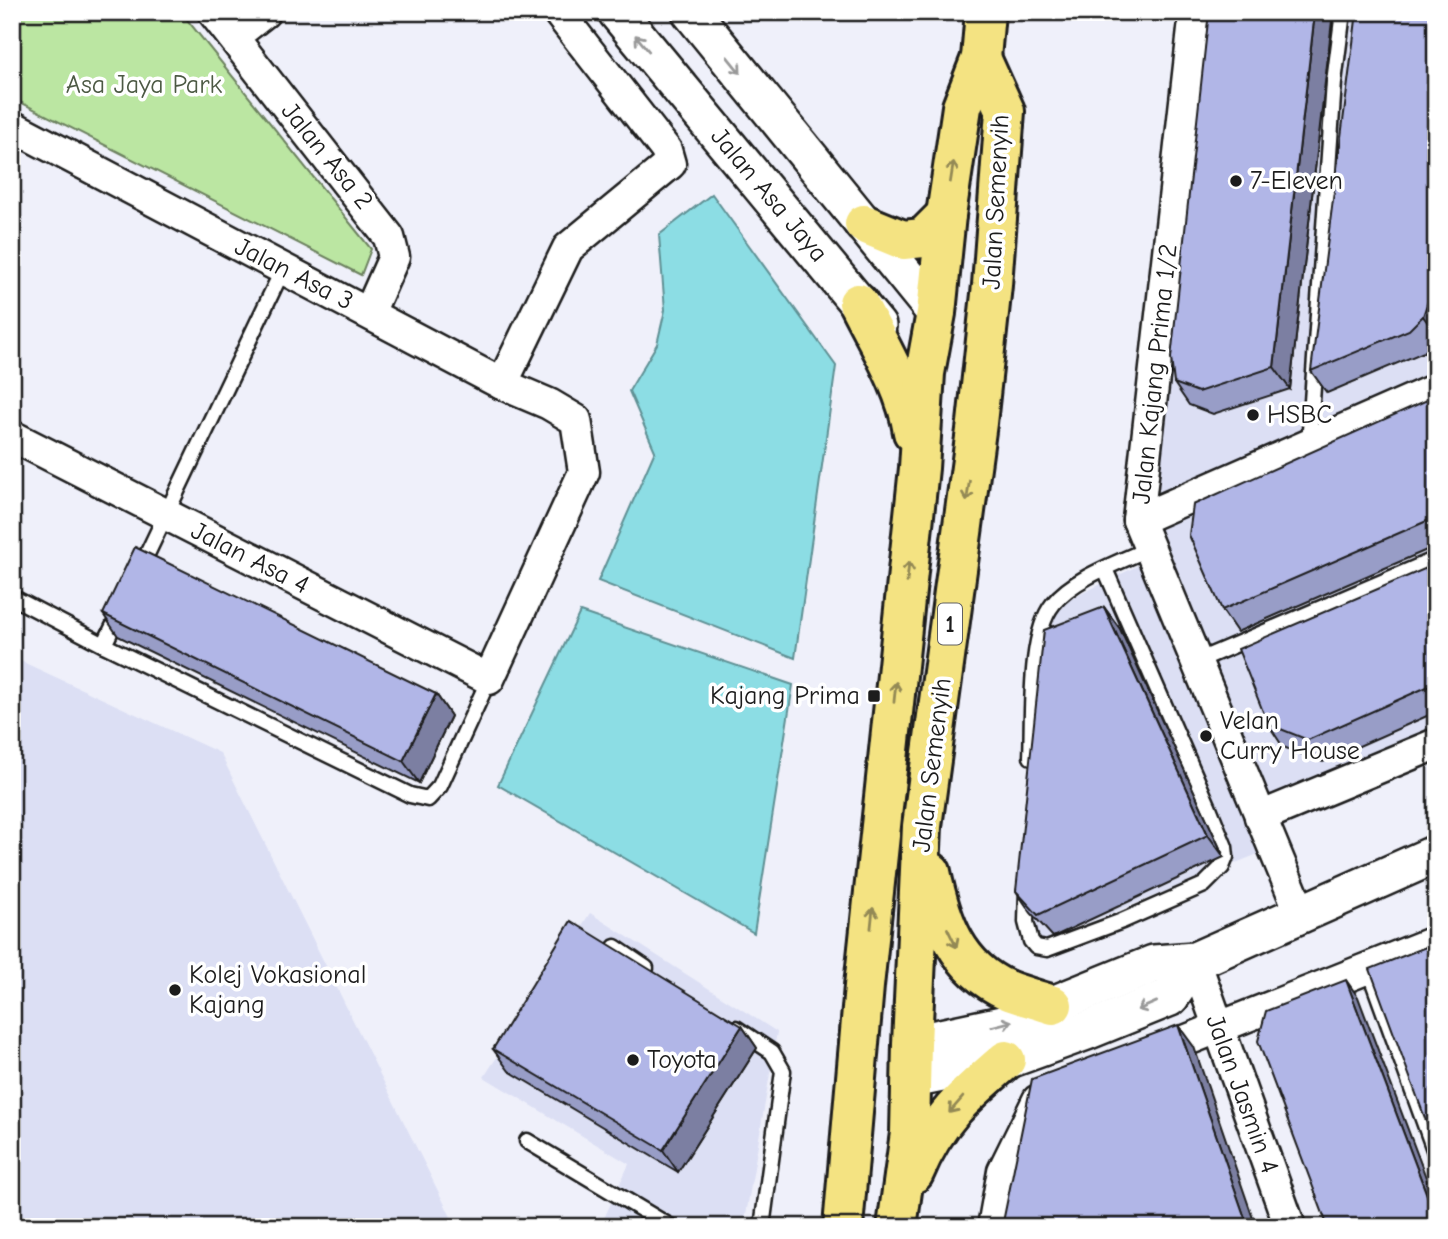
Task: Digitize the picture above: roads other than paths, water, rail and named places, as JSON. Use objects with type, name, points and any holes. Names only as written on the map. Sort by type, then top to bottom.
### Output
[{"type":"main road","name":"Jalan Semenyih","points":[[843,1227],[864,986],[919,468],[925,373],[936,313],[946,215],[962,107],[981,58],[985,12]]},
{"type":"main road","name":"Jalan Semenyih","points":[[897,1227],[911,1133],[906,1060],[922,825],[977,423],[992,285],[1005,111],[981,58]]},
{"type":"main road","points":[[864,224],[903,240],[923,238],[946,215]]},
{"type":"main road","points":[[925,373],[944,364],[958,349],[992,285]]},
{"type":"main road","points":[[858,303],[894,374],[911,418],[919,468]]},
{"type":"main road","points":[[936,313],[958,349],[977,423]]},
{"type":"main road","points":[[922,825],[936,896],[957,949],[974,968],[1006,989],[1053,1006]]},
{"type":"main road","points":[[853,1110],[906,1060],[879,1024],[864,986]]},
{"type":"main road","points":[[897,1227],[922,1154],[940,1124],[964,1096],[1006,1060]]},
{"type":"street","name":"Jalan Asa 2","points":[[213,12],[390,237],[394,257],[369,313]]},
{"type":"street","points":[[233,37],[265,12]]},
{"type":"street","points":[[502,384],[568,248],[670,164],[666,150],[558,12]]},
{"type":"street","name":"Jalan Asa Jaya","points":[[617,12],[889,340],[925,373]]},
{"type":"street","name":"Jalan Asa Jaya","points":[[691,12],[936,313]]},
{"type":"street","name":"Jalan Kajang Prima 1/2","points":[[1195,12],[1138,520],[1301,914]]},
{"type":"street","name":"Jalan Asa 3","points":[[12,126],[502,384],[549,404],[576,420],[584,472],[489,678]]},
{"type":"street","points":[[1138,520],[1436,389]]},
{"type":"street","name":"Jalan Asa 4","points":[[12,436],[489,678]]},
{"type":"street","points":[[1260,817],[1436,744]]},
{"type":"street","points":[[906,1060],[1053,1006],[1154,964],[1195,961],[1436,854]]},
{"type":"street","points":[[1129,1063],[1436,941]]},
{"type":"street","points":[[906,1060],[1006,1060],[1170,997],[1195,961]]},
{"type":"street","name":"Jalan Jasmin 4","points":[[1195,961],[1290,1227]]},
{"type":"street","points":[[993,1227],[1003,1171],[1040,1098],[1065,1088]]},
{"type":"lane","points":[[1309,445],[1334,82],[1343,12]]},
{"type":"lane","points":[[104,645],[283,268]]},
{"type":"lane","points":[[1031,770],[1034,674],[1043,621],[1053,603],[1074,585],[1150,548]]},
{"type":"lane","points":[[1197,661],[1436,559]]},
{"type":"lane","points":[[1027,881],[1028,932],[1036,947],[1047,949],[1122,921],[1193,890],[1214,877],[1226,857],[1225,847],[1208,805],[1105,569]]},
{"type":"lane","points":[[12,597],[410,795],[428,799],[440,786],[489,678]]},
{"type":"lane","points":[[615,947],[660,977]]},
{"type":"lane","points":[[1368,968],[1436,1155]]},
{"type":"lane","points":[[727,1022],[772,1052],[783,1071],[762,1227]]},
{"type":"lane","points":[[527,1142],[671,1227]]},
{"type":"water","points":[[712,194],[836,366],[795,658],[598,581],[655,451],[629,391],[657,344],[665,310],[659,235]]},
{"type":"water","points":[[580,612],[793,685],[754,933],[498,785]]},
{"type":"place","name":"7-Eleven","points":[[1236,181]]},
{"type":"place","name":"HSBC","points":[[1253,415]]},
{"type":"place","name":"Kajang Prima","points":[[874,696]]},
{"type":"place","name":"Velan Curry House","points":[[1206,736]]},
{"type":"place","name":"Kolej Vokasional Kajang","points":[[175,990]]},
{"type":"place","name":"Toyota","points":[[633,1060]]},
{"type":"park label","name":"Asa Jaya Park","points":[[144,85]]}]
